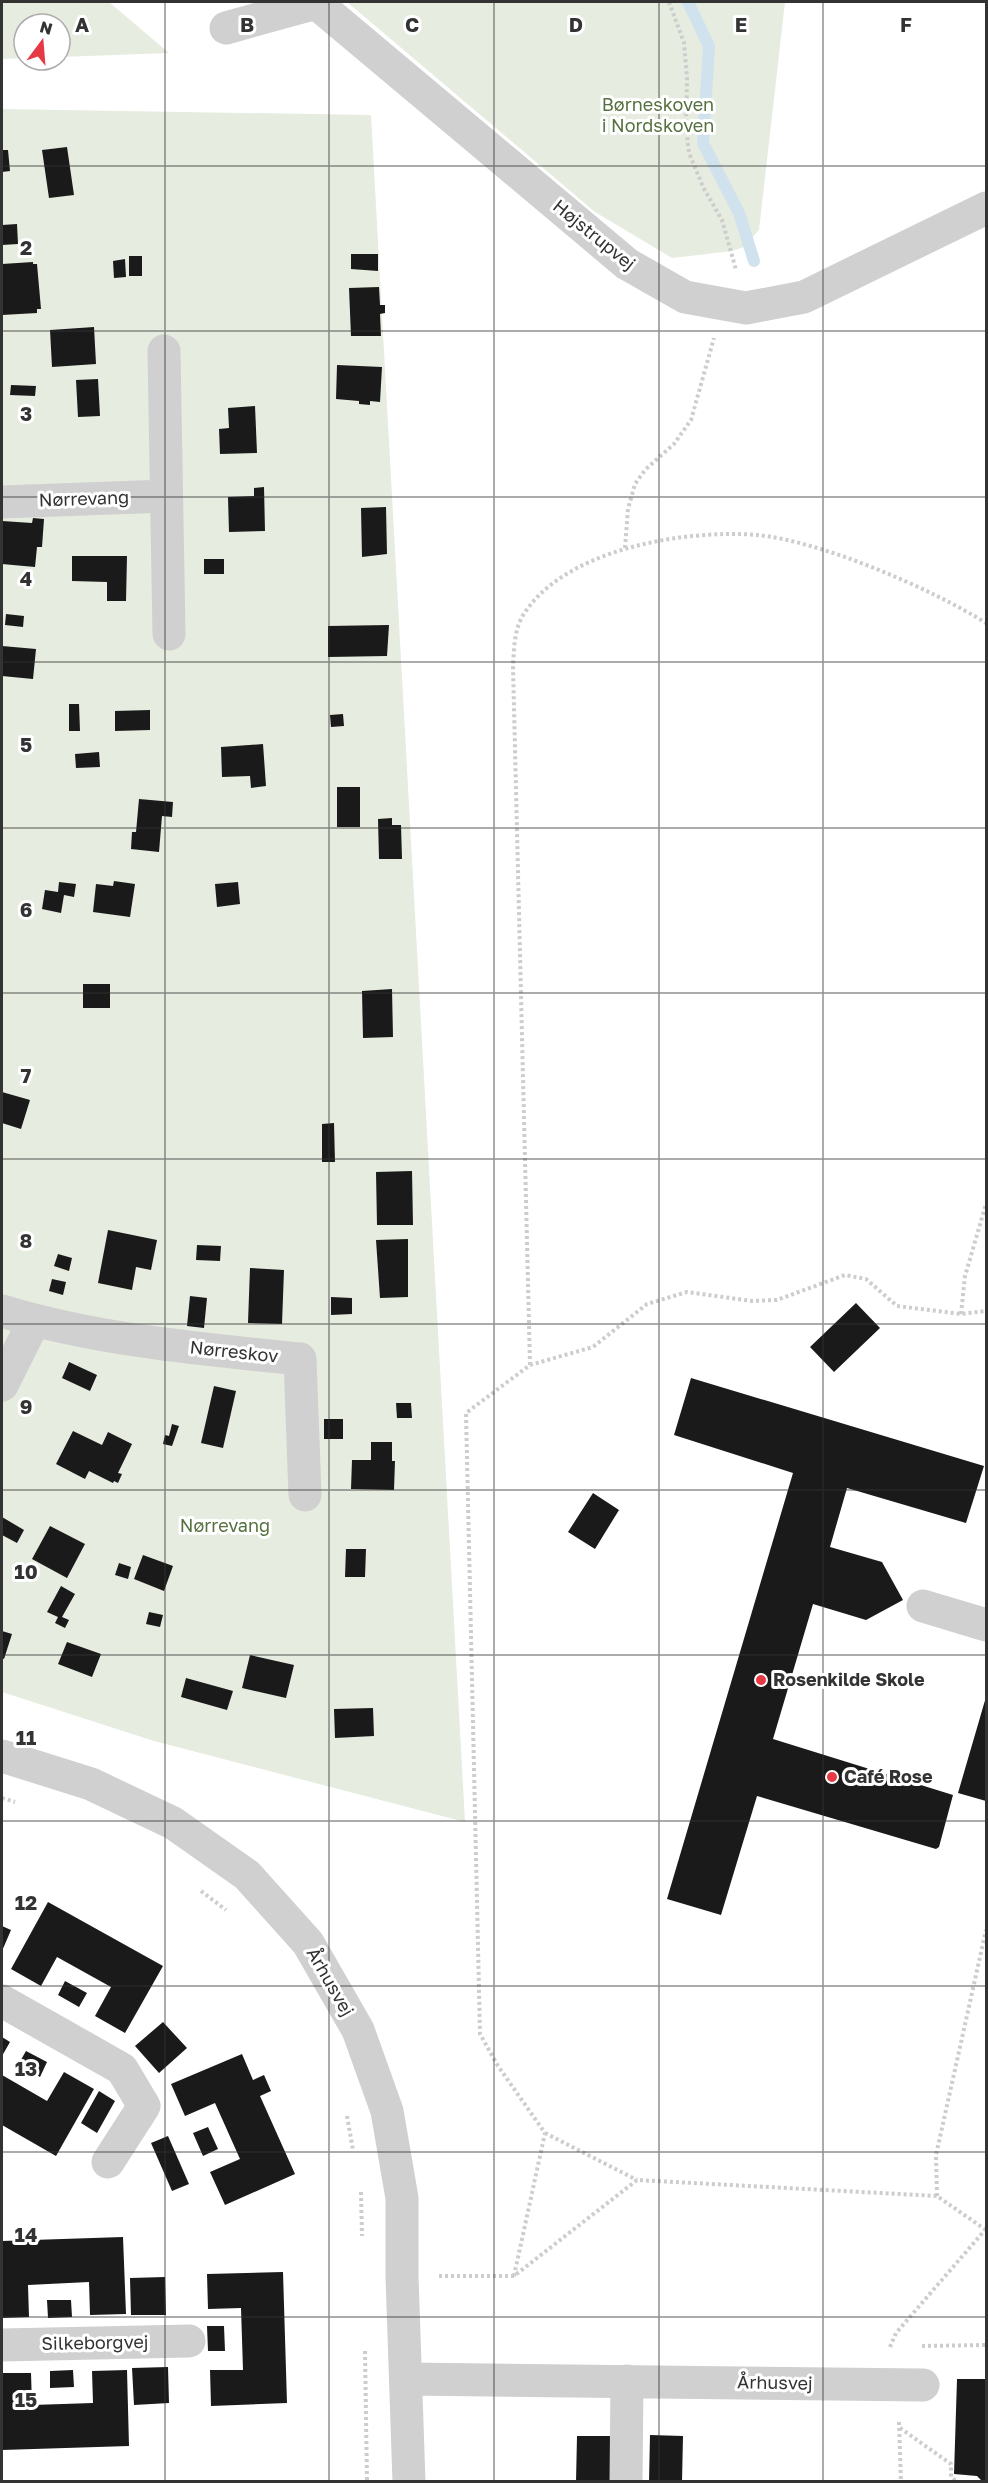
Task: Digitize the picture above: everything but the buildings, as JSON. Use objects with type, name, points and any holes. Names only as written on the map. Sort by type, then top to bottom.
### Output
[{"type":"street","name":"Højstrupvej","points":[[316,2],[627,264],[685,297],[735,306],[804,297],[987,208]]},
{"type":"street","points":[[226,28],[316,2]]},
{"type":"street","points":[[164,351],[169,634]]},
{"type":"street","name":"Nørrevang","points":[[2,502],[166,496]]},
{"type":"street","name":"Nørreskov","points":[[2,1311],[34,1321],[162,1344],[300,1359],[305,1495]]},
{"type":"street","points":[[2,1385],[34,1321]]},
{"type":"street","points":[[922,1606],[987,1625]]},
{"type":"street","name":"Århusvej","points":[[2,1756],[91,1784],[173,1823],[247,1875],[309,1943],[358,2030],[387,2111],[402,2198],[402,2276],[409,2481]]},
{"type":"street","points":[[2,2001],[122,2069],[144,2106],[108,2162]]},
{"type":"street","name":"Silkeborgvej","points":[[2,2345],[189,2341]]},
{"type":"street","name":"Århusvej","points":[[406,2379],[899,2385]]},
{"type":"street","points":[[626,2481],[627,2381]]},
{"type":"path","points":[[625,548],[628,509],[635,484],[645,470],[674,444],[691,420],[735,306],[722,220],[689,153],[686,128],[687,78],[684,43],[669,2]]},
{"type":"path","points":[[530,1365],[514,642],[521,619],[536,598],[580,567],[625,548],[715,534],[769,537],[801,544],[884,573],[987,623]]},
{"type":"path","points":[[961,1314],[966,1276],[987,1204]]},
{"type":"path","points":[[901,2481],[899,2385],[891,2346],[896,2333],[986,2230],[937,2196],[637,2180],[545,2133],[498,2066],[480,2034],[466,1413],[530,1365],[593,1347],[647,1304],[687,1292],[752,1301],[777,1300],[845,1275],[866,1279],[897,1306],[961,1314],[987,1311]]},
{"type":"path","points":[[2,1798],[22,1804]]},
{"type":"path","points":[[199,1889],[233,1916]]},
{"type":"path","points":[[937,2196],[936,2155],[987,1930]]},
{"type":"path","points":[[345,2107],[355,2160]]},
{"type":"path","points":[[514,2276],[545,2133]]},
{"type":"path","points":[[402,2276],[514,2276],[637,2180]]},
{"type":"path","points":[[359,2182],[362,2238]]},
{"type":"path","points":[[364,2343],[368,2481]]},
{"type":"path","points":[[915,2346],[987,2345]]},
{"type":"path","points":[[891,2346],[903,2346]]},
{"type":"path","points":[[900,2428],[951,2464],[951,2477],[957,2481]]},
{"type":"green space","points":[[2,2],[109,2],[169,53],[72,57],[72,12],[12,12],[12,59],[2,59]]},
{"type":"green space","name":"Børneskoven i Nordskoven","points":[[347,2],[785,2],[759,230],[744,247],[732,251],[672,258],[595,212]]},
{"type":"green space","name":"Nørrevang","points":[[2,109],[371,115],[465,1822],[154,1741],[2,1692]]},
{"type":"waterway","points":[[688,2],[709,46],[703,143],[739,213],[754,261]]},
{"type":"place","name":"Rosenkilde Skole","points":[[761,1680]]},
{"type":"place","name":"Café Rose","points":[[832,1777]]}]
